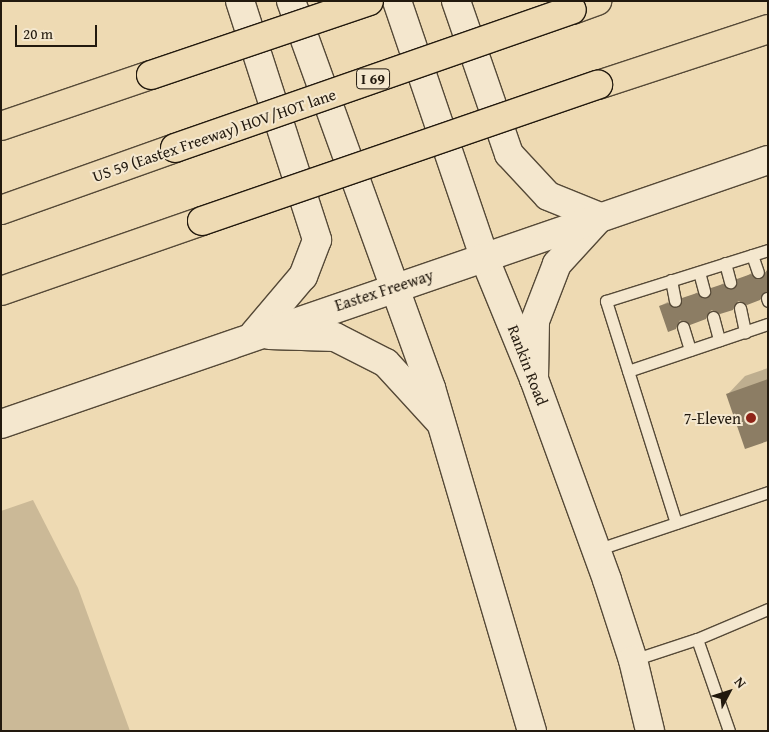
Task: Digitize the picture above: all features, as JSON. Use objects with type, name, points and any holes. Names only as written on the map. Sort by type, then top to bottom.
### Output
[{"type":"highway","points":[[1,126],[369,1]]},
{"type":"highway","name":"US 59 (Eastex Freeway) HOV/HOT lane","points":[[1,210],[585,5]]},
{"type":"highway","points":[[1,291],[598,85],[768,29]]},
{"type":"main road","points":[[240,1],[317,240],[303,276],[253,335]]},
{"type":"main road","points":[[291,1],[441,423],[532,731]]},
{"type":"main road","name":"Rankin Road","points":[[397,1],[484,258],[534,379],[596,550],[633,660],[650,731]]},
{"type":"main road","points":[[456,1],[509,154],[548,196],[600,217],[557,264],[535,321],[534,379]]},
{"type":"main road","name":"Eastex Freeway","points":[[1,424],[391,286],[484,258],[768,160]]},
{"type":"main road","points":[[253,335],[335,337],[386,363],[441,423]]},
{"type":"lane","points":[[676,523],[606,301],[768,250]]},
{"type":"lane","points":[[752,255],[758,272]]},
{"type":"lane","points":[[725,263],[730,282]]},
{"type":"lane","points":[[699,272],[704,291]]},
{"type":"lane","points":[[671,280],[675,301]]},
{"type":"lane","points":[[740,308],[745,332]]},
{"type":"lane","points":[[713,317],[719,340]]},
{"type":"lane","points":[[628,371],[768,324]]},
{"type":"lane","points":[[684,327],[690,350]]},
{"type":"lane","points":[[596,550],[768,492]]},
{"type":"lane","points":[[633,660],[697,639],[768,609]]},
{"type":"lane","points":[[697,639],[729,731]]},
{"type":"shaded area","points":[[33,500],[78,588],[130,731],[1,731],[1,511]]},
{"type":"building","points":[[768,269],[768,291],[760,300],[747,305],[738,301],[733,310],[720,314],[711,310],[706,319],[690,325],[680,320],[676,329],[668,332],[659,306],[668,303],[677,308],[682,298],[697,293],[706,298],[711,288],[723,284],[732,289],[737,279],[751,274],[760,279]]},
{"type":"building","name":"7-Eleven","points":[[768,379],[768,441],[745,449],[726,394]]},
{"type":"place","name":"7-Eleven","points":[[751,418]]}]
